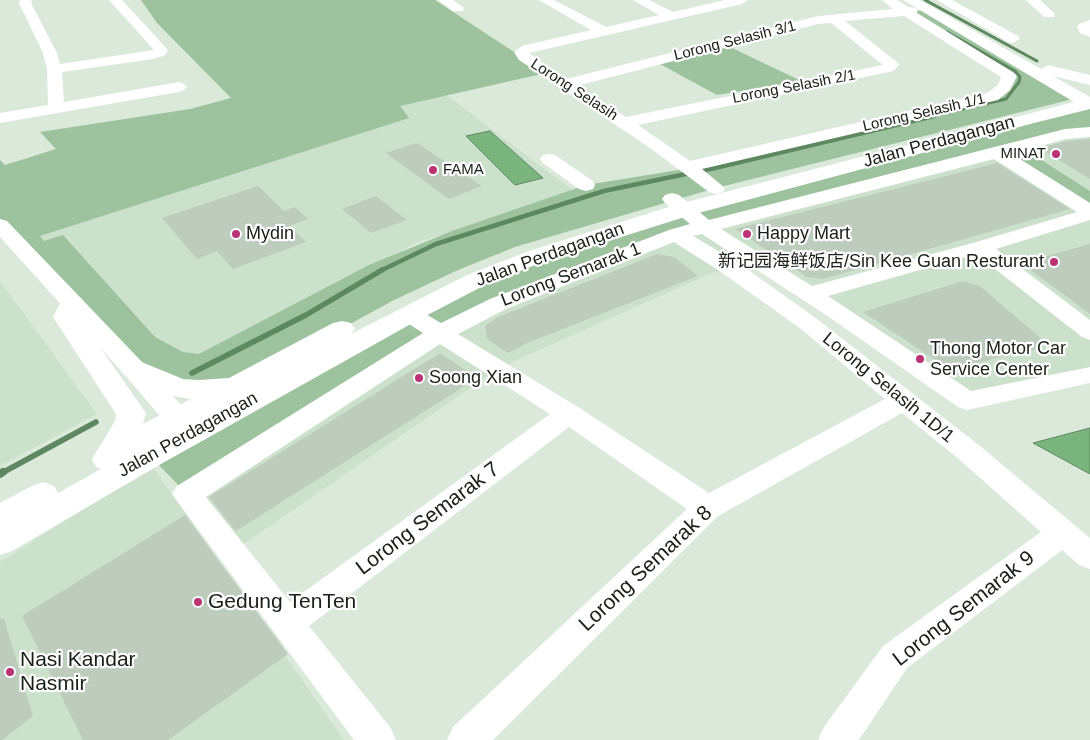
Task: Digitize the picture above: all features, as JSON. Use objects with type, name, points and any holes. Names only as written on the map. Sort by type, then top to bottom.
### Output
[{"type":"main road","points":[[909,6],[927,10],[1088,99]]},
{"type":"main road","points":[[1013,115],[1042,100],[1046,96],[1047,90],[1014,58]]},
{"type":"main road","name":"Jalan Perdagangan","points":[[0,519],[107,459],[184,426],[476,280],[678,205],[711,183],[1088,99]]},
{"type":"main road","name":"Jalan Perdagangan","points":[[0,541],[184,426],[236,387],[392,302],[458,270],[515,247],[1035,117],[1088,99]]},
{"type":"main road","points":[[72,303],[66,317],[131,413],[130,422],[107,459]]},
{"type":"main road","points":[[134,369],[154,376],[178,388],[199,390],[236,387]]},
{"type":"street","points":[[42,0],[26,1],[44,39],[54,69],[56,109]]},
{"type":"street","points":[[54,69],[153,55],[160,52],[160,48],[116,0]]},
{"type":"street","points":[[444,0],[458,8]]},
{"type":"street","points":[[545,0],[603,31]]},
{"type":"street","points":[[639,0],[672,16]]},
{"type":"street","name":"Lorong Selasih","points":[[711,183],[690,166],[524,57],[521,52],[603,31],[742,0]]},
{"type":"street","name":"Lorong Selasih 1/1","points":[[690,166],[992,97],[1005,87],[1009,76],[909,6],[888,0]]},
{"type":"street","points":[[943,0],[1013,39]]},
{"type":"street","points":[[1032,0],[1049,14]]},
{"type":"street","name":"Lorong Selasih 3/1","points":[[565,84],[818,20],[909,6]]},
{"type":"street","name":"Lorong Selasih 2/1","points":[[622,122],[880,70],[892,65],[834,19]]},
{"type":"street","points":[[1090,24],[1084,26],[1090,33]]},
{"type":"street","points":[[0,118],[179,87]]},
{"type":"street","name":"Lorong Semarak 1","points":[[287,623],[188,494],[440,333],[498,304],[676,234],[997,154],[1029,152],[1065,134],[1090,132]]},
{"type":"street","points":[[997,154],[1090,212]]},
{"type":"street","points":[[549,159],[586,186]]},
{"type":"street","points":[[678,205],[705,227],[809,294],[967,401],[1090,375]]},
{"type":"street","points":[[809,294],[980,247],[1090,212]]},
{"type":"street","points":[[0,226],[134,369],[184,426]]},
{"type":"street","name":"Lorong Selasih 1D/1","points":[[676,234],[729,267],[809,324],[902,401],[970,453],[1090,556]]},
{"type":"street","points":[[980,247],[1090,332]]},
{"type":"street","points":[[409,314],[569,414],[708,508]]},
{"type":"street","name":"Lorong Semarak 8","points":[[466,740],[708,508],[902,401]]},
{"type":"street","name":"Lorong Semarak 7","points":[[287,623],[569,414]]},
{"type":"street","name":"Lorong Semarak 9","points":[[837,740],[895,657],[1062,533]]},
{"type":"street","points":[[287,623],[377,740]]},
{"type":"shaded area","points":[[141,0],[435,0],[546,73],[400,106],[409,118],[40,236],[44,241],[63,235],[155,337],[183,352],[199,354],[369,265],[452,231],[586,185],[691,168],[992,97],[1008,76],[908,12],[927,10],[1077,98],[716,188],[515,247],[458,270],[392,301],[236,387],[154,376],[0,225],[0,160],[5,165],[56,149],[40,132],[190,109],[231,98],[157,23]]},
{"type":"shaded area","points":[[728,46],[801,81],[717,95],[658,63]]},
{"type":"shaded area","points":[[445,94],[579,195],[417,242],[198,366],[169,366],[40,236],[408,118],[399,106]]},
{"type":"shaded area","points":[[1090,105],[1090,132],[1021,147],[1090,191],[1090,211],[997,154],[676,234],[498,304],[187,494],[150,456],[537,256]]},
{"type":"shaded area","points":[[1090,114],[1090,373],[967,401],[755,260],[707,275],[499,368],[232,552],[187,494],[409,314]]},
{"type":"shaded area","points":[[490,131],[543,178],[515,185],[466,136]]},
{"type":"shaded area","points":[[0,281],[97,414],[0,466]]},
{"type":"shaded area","points":[[1090,428],[1090,474],[1033,443]]},
{"type":"shaded area","points":[[152,466],[344,740],[0,740],[0,562]]},
{"type":"building","points":[[1090,139],[1090,179],[1039,148],[1067,141]]},
{"type":"building","name":"FAMA","points":[[417,143],[482,186],[449,199],[386,153]]},
{"type":"building","points":[[997,163],[1070,209],[823,279],[807,277],[735,229]]},
{"type":"building","name":"Mydin","points":[[258,186],[284,211],[295,207],[308,219],[289,226],[306,242],[233,269],[217,251],[197,259],[162,218]]},
{"type":"building","points":[[376,196],[407,220],[371,233],[342,209]]},
{"type":"building","points":[[1090,244],[1090,314],[1032,271],[1033,260]]},
{"type":"building","points":[[657,254],[674,257],[698,276],[527,343],[508,353],[487,339],[485,326],[498,317]]},
{"type":"building","points":[[963,281],[980,286],[1043,340],[1041,349],[999,357],[961,368],[940,363],[863,312]]},
{"type":"building","points":[[440,353],[477,378],[236,531],[209,497]]},
{"type":"building","points":[[185,515],[288,654],[168,740],[83,740],[22,616]]},
{"type":"building","name":"Nasi Kandar Nasmir","points":[[0,619],[4,619],[33,716],[2,740],[0,740]]},
{"type":"waterway","points":[[925,0],[1037,61]]},
{"type":"waterway","points":[[929,117],[1006,99],[1019,82],[1020,77],[1015,71],[947,32]]},
{"type":"waterway","points":[[382,270],[436,244],[604,191],[715,168],[934,116]]},
{"type":"waterway","points":[[192,373],[306,315],[382,270]]},
{"type":"waterway","points":[[3,472],[0,474],[96,422]]},
{"type":"place","name":"MINAT","points":[[1056,154]]},
{"type":"place","name":"FAMA","points":[[433,170]]},
{"type":"place","name":"Mydin","points":[[236,234]]},
{"type":"place","name":"Happy Mart","points":[[747,234]]},
{"type":"place","name":"新记园海鲜饭店/Sin Kee Guan Resturant","points":[[1054,262]]},
{"type":"place","name":"Thong Motor Car Service Center","points":[[920,359]]},
{"type":"place","name":"Soong Xian","points":[[419,378]]},
{"type":"place","name":"Gedung TenTen","points":[[198,602]]},
{"type":"place","name":"Nasi Kandar Nasmir","points":[[10,672]]}]
